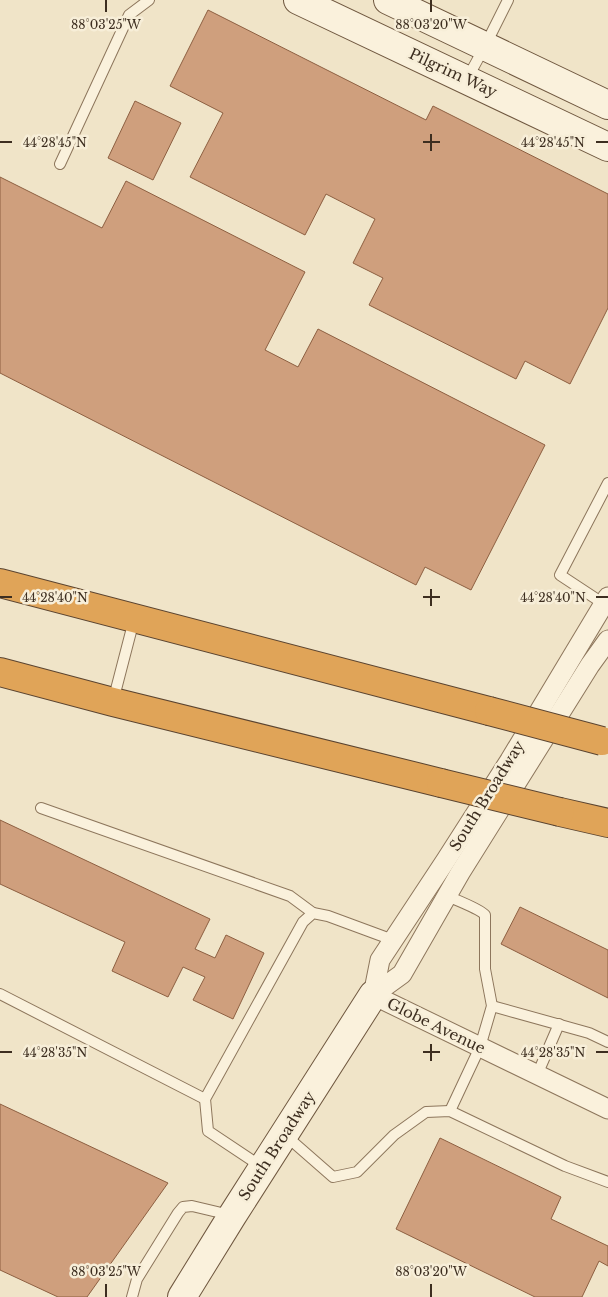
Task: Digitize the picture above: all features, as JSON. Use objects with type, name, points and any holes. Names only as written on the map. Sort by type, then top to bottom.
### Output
[{"type":"highway","points":[[0,583],[605,742]]},
{"type":"highway","points":[[0,672],[113,702],[608,823]]},
{"type":"street","name":"Pilgrim Way","points":[[298,0],[608,147]]},
{"type":"street","points":[[388,0],[608,105]]},
{"type":"street","name":"South Broadway","points":[[182,1297],[373,995],[380,960],[510,760],[606,601]]},
{"type":"street","name":"South Broadway","points":[[373,995],[402,974],[525,768],[608,640]]},
{"type":"street","name":"Globe Avenue","points":[[373,995],[608,1109]]},
{"type":"lane","points":[[60,164],[129,15],[149,0]]},
{"type":"lane","points":[[466,80],[508,0]]},
{"type":"lane","points":[[606,601],[560,575],[608,484]]},
{"type":"lane","points":[[113,702],[135,618]]},
{"type":"lane","points":[[41,808],[290,896],[313,913],[328,916],[393,940]]},
{"type":"lane","points":[[447,896],[481,911],[485,915],[485,969],[492,1006],[480,1047],[450,1111]]},
{"type":"lane","points":[[263,1168],[208,1131],[205,1099],[303,922],[313,913]]},
{"type":"lane","points":[[0,994],[205,1099]]},
{"type":"lane","points":[[492,1006],[589,1033],[608,1042]]},
{"type":"lane","points":[[537,1075],[559,1024]]},
{"type":"lane","points":[[284,1134],[333,1177],[357,1172],[394,1135],[426,1112],[450,1111],[565,1166],[608,1182]]},
{"type":"lane","points":[[132,1297],[137,1279],[183,1207],[192,1206],[232,1216]]},
{"type":"building","points":[[208,10],[426,120],[433,106],[608,194],[608,308],[570,384],[525,361],[516,379],[369,305],[383,278],[353,263],[375,219],[326,194],[305,235],[190,177],[223,113],[170,86]]},
{"type":"building","points":[[135,101],[181,123],[153,180],[108,158]]},
{"type":"building","points":[[0,177],[102,228],[126,181],[305,272],[265,350],[298,367],[318,329],[545,445],[471,590],[425,567],[416,585],[0,373]]},
{"type":"building","points":[[0,820],[210,919],[195,949],[215,958],[226,935],[264,953],[233,1019],[193,1000],[205,977],[183,967],[168,997],[112,971],[125,942],[0,884]]},
{"type":"building","points":[[520,907],[608,950],[608,998],[501,944]]},
{"type":"building","points":[[0,1104],[168,1183],[87,1297],[58,1297],[0,1270]]},
{"type":"building","points":[[440,1138],[561,1197],[551,1219],[608,1246],[608,1266],[599,1261],[582,1297],[535,1297],[396,1229]]}]
